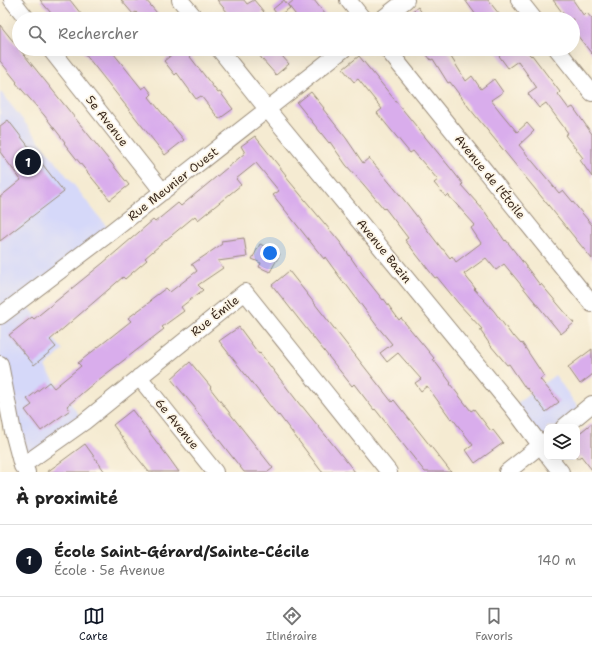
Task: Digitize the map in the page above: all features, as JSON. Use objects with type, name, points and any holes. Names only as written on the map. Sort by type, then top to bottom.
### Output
[{"type":"street","points":[[12,0],[21,12]]},
{"type":"street","points":[[180,0],[190,12]]},
{"type":"street","points":[[348,0],[357,12]]},
{"type":"street","points":[[391,12],[406,0]]},
{"type":"street","points":[[519,0],[528,12]]},
{"type":"street","name":"5e Avenue","points":[[56,56],[163,192]]},
{"type":"street","name":"Avenue Bazin","points":[[225,56],[544,447]]},
{"type":"street","name":"Rue Meunier Ouest","points":[[0,316],[163,192],[335,56]]},
{"type":"street","name":"Avenue de l'Étoile","points":[[393,56],[592,304]]},
{"type":"street","points":[[563,56],[592,93]]},
{"type":"street","name":"Rue Émile","points":[[25,469],[139,376],[246,292],[389,472]]},
{"type":"street","points":[[0,364],[13,432],[25,469]]},
{"type":"street","name":"6e Avenue","points":[[139,376],[215,472]]},
{"type":"street","points":[[568,424],[592,404]]},
{"type":"street","points":[[507,472],[544,450]]},
{"type":"street","name":"Avenue Bazin","points":[[553,460],[561,472]]},
{"type":"shaded area","points":[[0,91],[111,232],[22,298],[63,350],[45,367],[84,422],[22,466],[0,364]]},
{"type":"shaded area","points":[[555,375],[582,413],[568,424],[544,424],[544,437],[512,407]]},
{"type":"building","points":[[40,0],[70,0],[79,12],[50,12]]},
{"type":"building","points":[[121,0],[146,0],[156,12],[136,12],[131,12]]},
{"type":"building","points":[[217,0],[244,0],[247,4],[254,0],[264,12],[227,12]]},
{"type":"building","points":[[284,0],[290,8],[284,12],[275,12],[273,9]]},
{"type":"building","points":[[294,0],[314,0],[323,12],[294,12],[288,5]]},
{"type":"building","points":[[465,0],[488,0],[497,12],[474,12]]},
{"type":"building","points":[[553,0],[573,0],[584,16],[587,13],[592,19],[592,54],[580,39],[580,12],[562,12]]},
{"type":"building","points":[[418,7],[421,12],[411,12]]},
{"type":"building","points":[[0,25],[12,40],[12,56],[25,56],[129,185],[110,200],[0,61]]},
{"type":"building","points":[[87,56],[116,56],[142,89],[146,86],[152,94],[149,97],[184,140],[165,155]]},
{"type":"building","points":[[170,56],[189,56],[218,93],[220,92],[233,109],[219,119],[201,96],[196,99],[177,73],[175,75],[164,61]]},
{"type":"building","points":[[260,56],[282,56],[289,64],[276,75]]},
{"type":"building","points":[[359,56],[452,170],[463,184],[461,185],[485,212],[505,241],[506,240],[540,285],[541,284],[574,323],[561,334],[504,264],[496,270],[486,258],[464,274],[475,288],[474,289],[494,311],[513,337],[514,336],[521,344],[522,343],[544,376],[540,379],[559,402],[546,412],[527,388],[526,389],[509,364],[507,365],[491,346],[480,330],[482,329],[437,277],[435,278],[405,240],[408,238],[385,208],[384,209],[346,165],[330,142],[329,143],[297,103],[311,92],[363,163],[369,158],[442,249],[450,258],[452,256],[456,262],[481,243],[471,228],[475,225],[448,195],[446,197],[434,183],[438,180],[413,151],[410,153],[377,113],[382,109],[358,79],[354,82],[343,69]]},
{"type":"building","points":[[428,56],[450,56],[466,81],[472,76],[481,89],[494,79],[503,92],[491,100],[517,132],[527,123],[534,131],[519,145],[559,193],[563,190],[592,225],[592,259],[470,109],[450,82],[448,83],[433,59],[431,60]]},
{"type":"building","points":[[499,56],[533,56],[560,92],[558,94],[569,109],[573,107],[592,134],[592,177],[580,160],[583,158],[565,135],[568,133],[546,103],[539,108],[528,94],[537,88],[518,61],[508,68]]},
{"type":"building","points":[[8,120],[64,192],[0,241],[0,197],[21,180],[0,152],[0,126]]},
{"type":"building","points":[[255,136],[286,175],[285,176],[340,242],[363,275],[383,300],[384,299],[399,320],[401,318],[434,358],[433,359],[451,383],[450,384],[471,411],[474,409],[491,431],[493,430],[503,443],[475,463],[466,450],[473,445],[452,418],[451,419],[427,386],[421,391],[415,383],[421,379],[398,353],[387,362],[380,353],[392,344],[325,257],[324,259],[273,195],[279,191],[256,163],[236,179],[241,185],[198,220],[195,216],[145,258],[147,260],[125,279],[123,277],[50,340],[56,347],[34,365],[9,335],[32,317],[34,319],[153,220],[155,222],[178,203],[181,206],[245,153],[241,146]]},
{"type":"building","points":[[244,238],[247,257],[218,261],[223,268],[198,285],[203,290],[181,307],[184,311],[162,327],[164,329],[88,388],[67,406],[70,410],[41,431],[25,410],[32,405],[27,399],[49,382],[54,388],[81,366],[78,363],[131,321],[128,318],[151,301],[150,300],[166,288],[170,292],[197,271],[193,265],[191,265],[222,244],[221,241]]},
{"type":"building","points":[[260,244],[280,254],[270,272],[259,267],[261,263],[252,259]]},
{"type":"building","points":[[289,271],[392,402],[394,400],[451,472],[425,472],[354,384],[352,386],[272,285]]},
{"type":"building","points":[[239,327],[259,354],[260,353],[355,472],[322,472],[279,415],[278,416],[219,341]]},
{"type":"building","points":[[592,349],[592,375],[580,384],[568,367]]},
{"type":"building","points":[[190,362],[273,468],[268,472],[244,472],[171,379]]},
{"type":"building","points":[[132,410],[179,472],[149,472],[133,452],[113,425]]},
{"type":"building","points":[[592,423],[592,470],[581,456],[580,457],[580,433]]},
{"type":"building","points":[[85,444],[105,472],[47,472]]},
{"type":"place","name":"École Saint-Gérard/Sainte-Cécile","points":[[28,162]]}]
